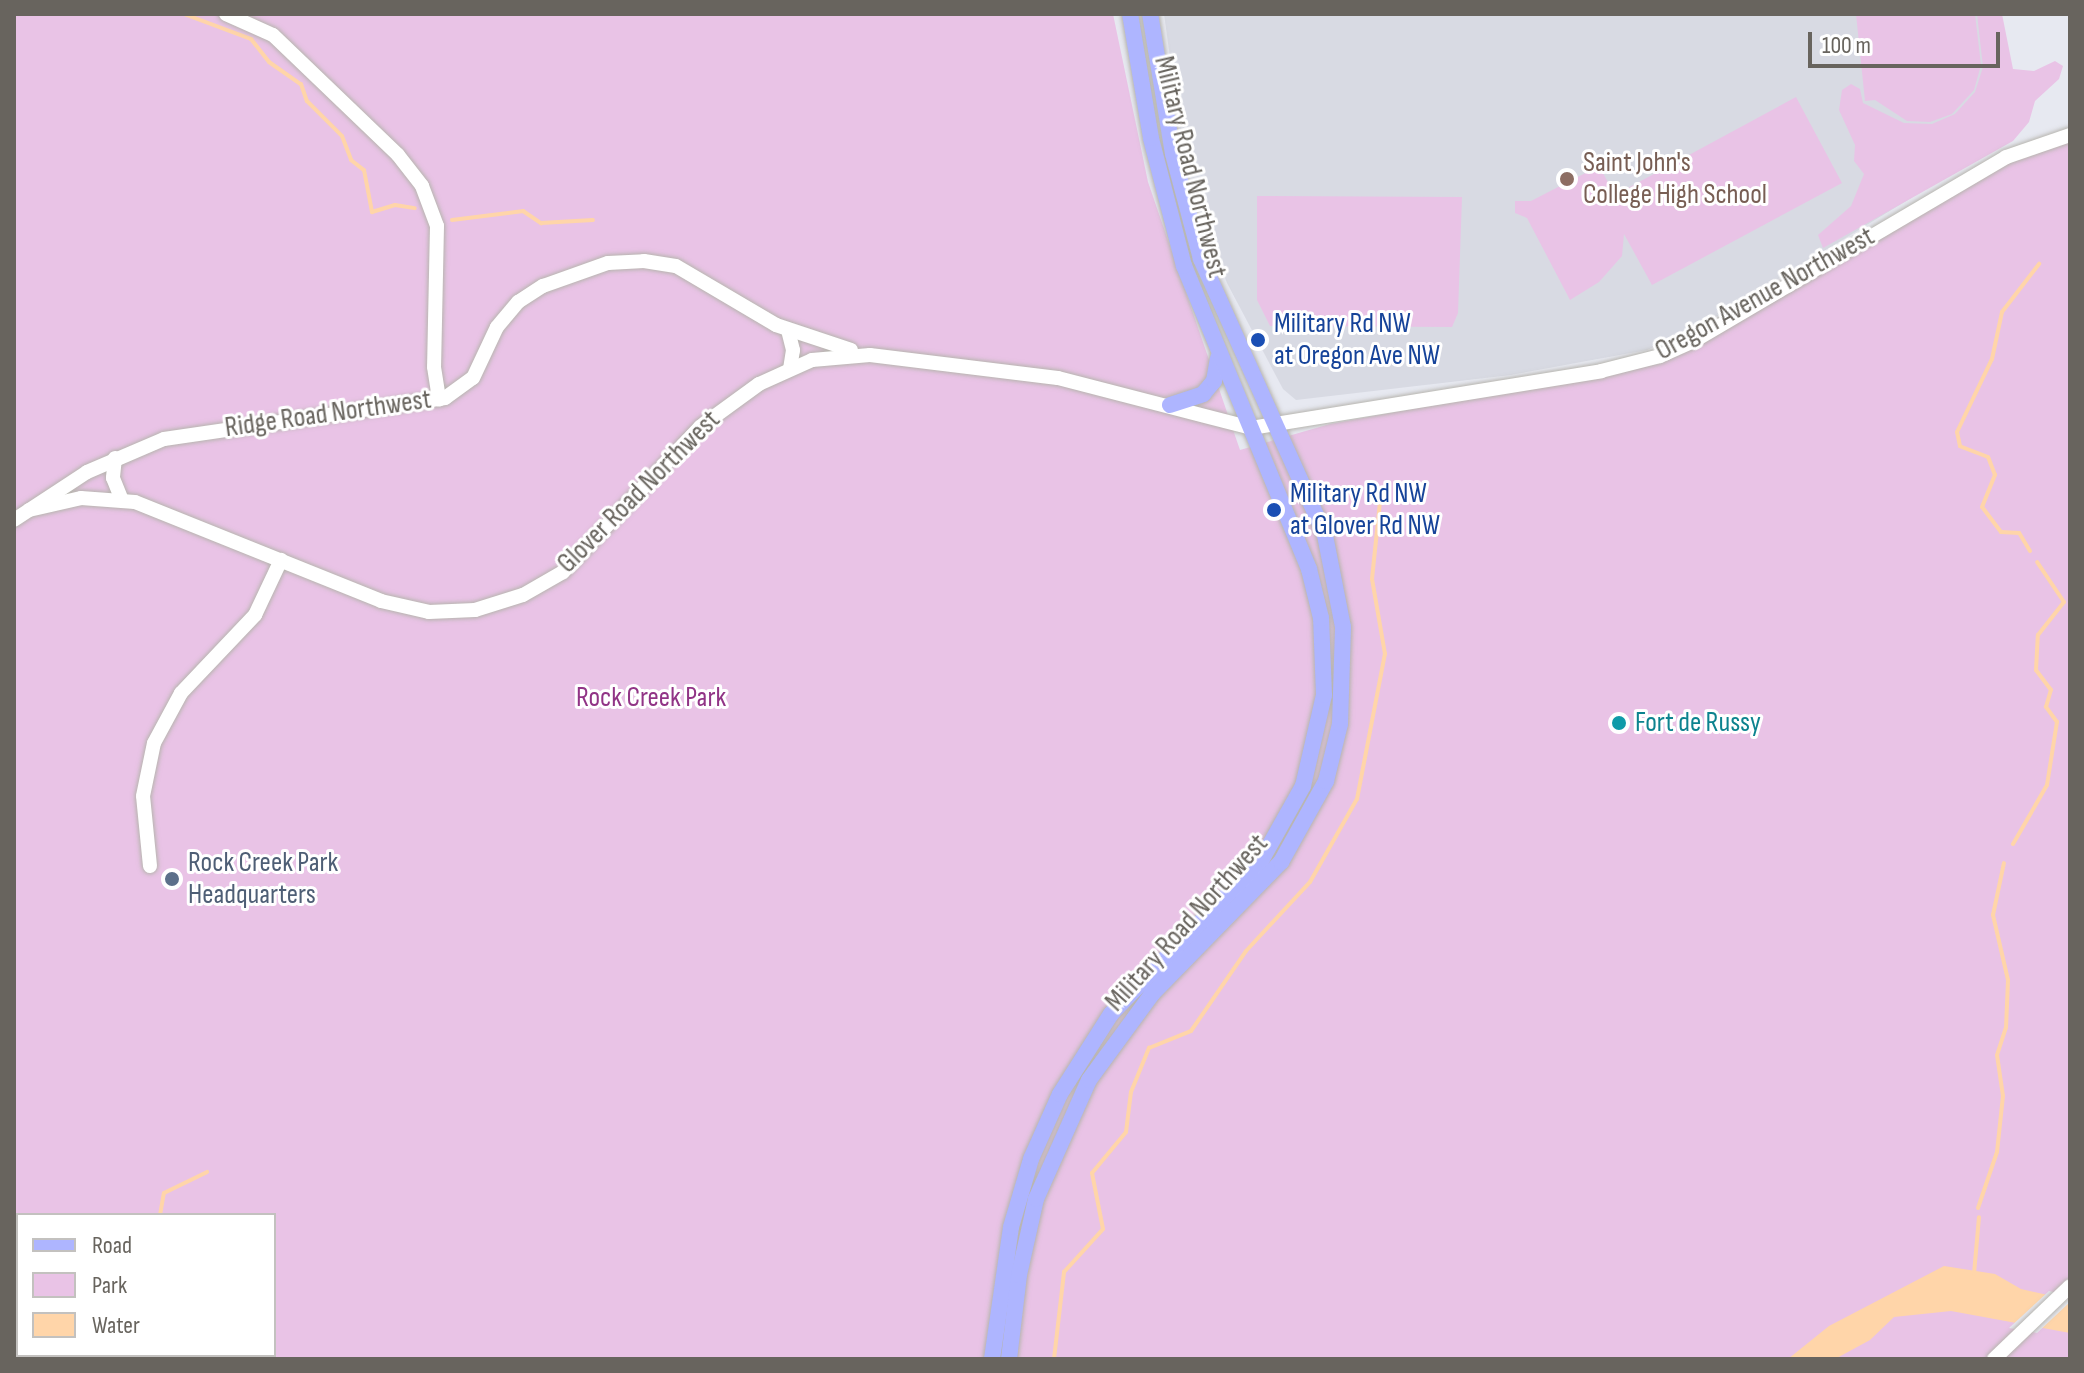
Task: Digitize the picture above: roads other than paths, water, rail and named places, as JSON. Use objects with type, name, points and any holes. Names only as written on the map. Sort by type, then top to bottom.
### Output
[{"type":"main road","name":"Military Road Northwest","points":[[992,1359],[1011,1227],[1031,1159],[1060,1094],[1111,1014],[1262,859],[1293,808],[1313,757],[1324,695],[1321,618],[1300,542],[1218,356],[1166,200],[1130,14]]},
{"type":"main road","name":"Military Road Northwest","points":[[1009,1359],[1017,1286],[1036,1199],[1089,1080],[1152,994],[1273,873],[1326,781],[1340,724],[1343,627],[1325,535],[1197,247],[1162,103],[1150,14]]},
{"type":"main road","points":[[1170,405],[1203,394],[1217,372],[1218,356]]},
{"type":"street","points":[[226,14],[276,37],[398,155],[422,186],[437,226],[434,367],[439,400]]},
{"type":"street","name":"Oregon Avenue Northwest","points":[[1251,428],[1601,371],[1660,356],[2006,157],[2070,135]]},
{"type":"street","name":"Ridge Road Northwest","points":[[14,520],[115,458],[188,433],[439,400],[473,378],[497,327],[518,302],[543,286],[608,263],[644,261],[676,266],[788,330],[870,355]]},
{"type":"street","points":[[788,330],[793,350],[790,368]]},
{"type":"street","name":"Glover Road Northwest","points":[[29,510],[75,499],[122,500],[408,609],[455,612],[506,602],[563,572],[686,438],[748,391],[790,368],[832,356],[870,355],[1074,380],[1251,428]]},
{"type":"street","points":[[115,458],[113,478],[122,500]]},
{"type":"street","points":[[150,866],[143,796],[154,743],[181,693],[255,615],[281,560]]},
{"type":"street","points":[[1994,1359],[2070,1286]]},
{"type":"water","points":[[1944,1266],[1995,1274],[2021,1289],[2070,1300],[2070,1333],[1951,1311],[1894,1317],[1870,1340],[1835,1359],[1788,1359],[1829,1326]]},
{"type":"waterway","points":[[184,14],[251,39],[269,62],[301,84],[307,101],[342,136],[351,160],[364,170],[372,212],[395,205],[415,208]]},
{"type":"waterway","points":[[452,220],[523,211],[541,223],[593,220]]},
{"type":"waterway","points":[[2030,551],[2019,533],[2001,532],[1982,507],[1995,475],[1988,457],[1960,446],[1957,432],[1992,359],[2002,312],[2039,264]]},
{"type":"waterway","points":[[1054,1359],[1064,1272],[1103,1229],[1092,1173],[1126,1132],[1131,1092],[1149,1048],[1191,1031],[1246,951],[1310,882],[1357,799],[1385,654],[1372,579],[1380,501]]},
{"type":"waterway","points":[[2013,844],[2047,785],[2057,722],[2046,707],[2051,690],[2036,670],[2038,635],[2064,602],[2037,562]]},
{"type":"waterway","points":[[1978,1208],[1997,1152],[2003,1096],[1997,1055],[2006,1028],[2008,980],[1993,915],[2004,863]]},
{"type":"waterway","points":[[160,1213],[164,1193],[207,1172]]},
{"type":"waterway","points":[[1974,1274],[1979,1217]]},
{"type":"waterway","points":[[55,1359],[59,1357]]},
{"type":"waterway","points":[[99,1359],[102,1357]]},
{"type":"place","name":"Saint John's College High School","points":[[1567,179]]},
{"type":"place","name":"Military Rd NW at Oregon Ave NW","points":[[1258,340]]},
{"type":"place","name":"Military Rd NW at Glover Rd NW","points":[[1274,510]]},
{"type":"place","name":"Fort de Russy","points":[[1619,723]]},
{"type":"place","name":"Rock Creek Park Headquarters","points":[[172,879]]},
{"type":"park label","name":"Rock Creek Park","points":[[651,698]]}]
